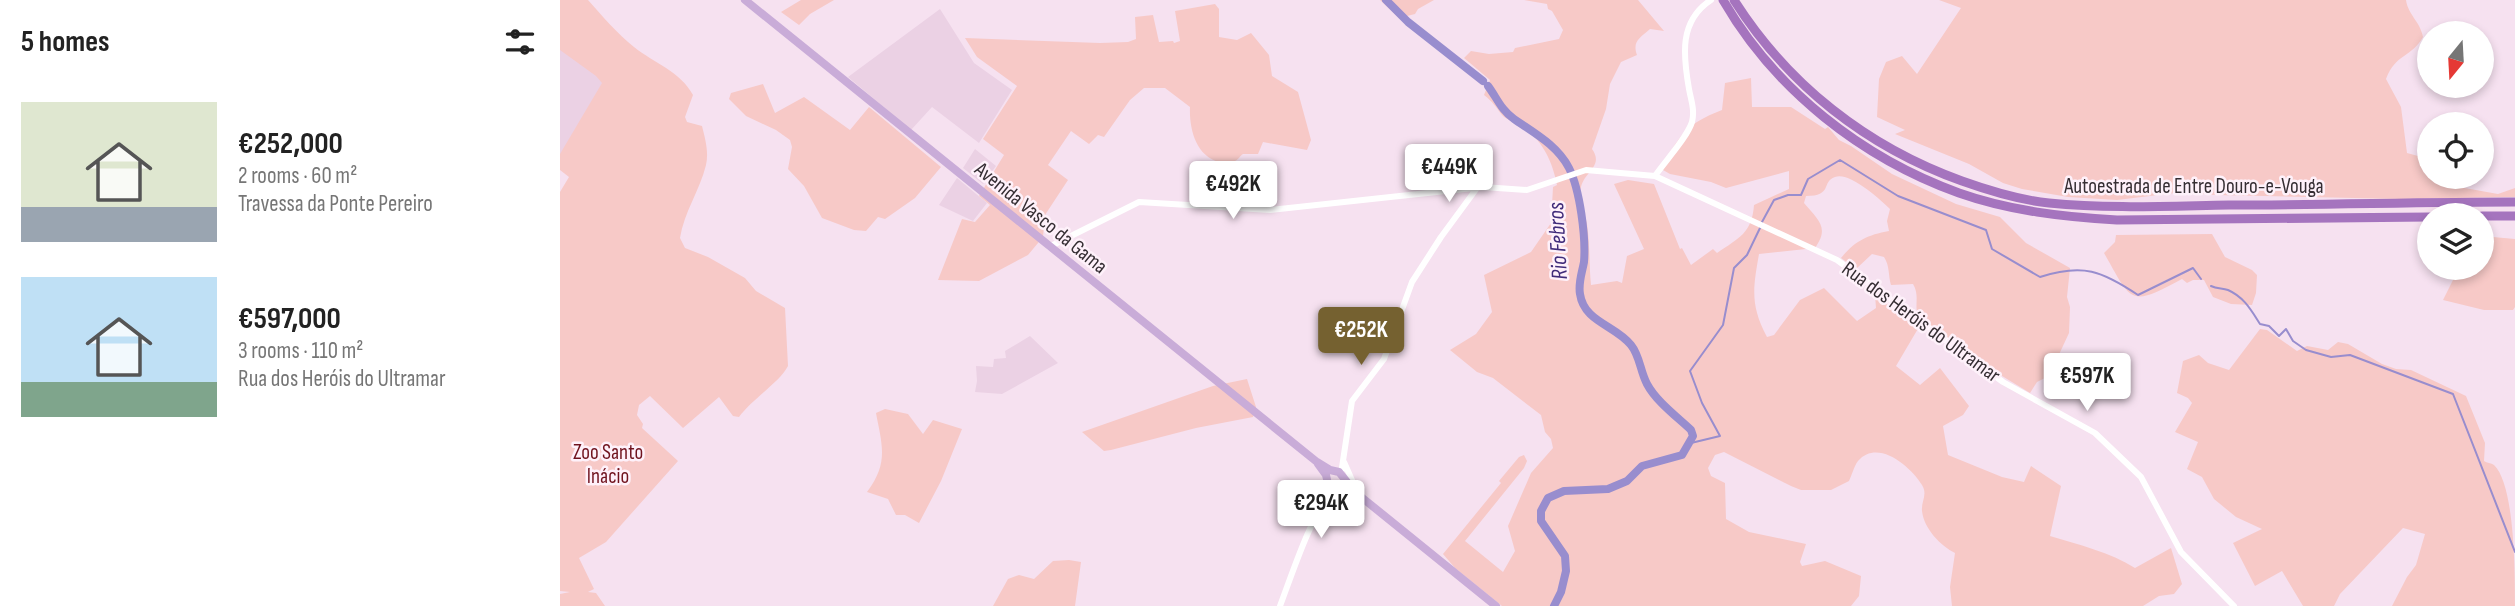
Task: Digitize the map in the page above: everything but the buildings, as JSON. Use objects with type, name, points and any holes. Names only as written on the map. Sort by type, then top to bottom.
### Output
[{"type":"highway","name":"Autoestrada de Entre Douro-e-Vouga","points":[[1723,0],[1772,68],[1823,117],[1884,158],[1930,181],[1972,197],[2043,213],[2117,220],[2417,217]]},
{"type":"highway","name":"Autoestrada de Entre Douro-e-Vouga","points":[[1734,0],[1761,40],[1823,103],[1888,149],[1931,170],[1989,190],[2047,202],[2121,206],[2515,202]]},
{"type":"highway","points":[[2494,216],[2515,216]]},
{"type":"main road","name":"Avenida Vasco da Gama","points":[[744,0],[1496,606]]},
{"type":"street","points":[[1655,176],[1691,125],[1693,109],[1684,44],[1690,19],[1701,6],[1711,0]]},
{"type":"street","name":"Rua dos Heróis do Ultramar","points":[[1049,247],[1139,202],[1270,210],[1477,188],[1533,189],[1586,170],[1655,176],[1837,260],[2003,382],[2095,433],[2141,477],[2181,552],[2234,606]]},
{"type":"street","points":[[1280,606],[1343,460],[1352,401],[1384,359],[1412,282],[1477,188]]},
{"type":"street","points":[[1343,460],[1358,495]]},
{"type":"shaded area","points":[[940,9],[974,63],[1012,90],[979,143],[932,107],[911,130],[848,77]]},
{"type":"shaded area","points":[[560,35],[619,66],[560,159]]},
{"type":"shaded area","points":[[975,149],[996,166],[983,184],[963,168]]},
{"type":"shaded area","points":[[957,178],[987,203],[973,221],[939,205]]},
{"type":"shaded area","points":[[1030,336],[1058,363],[1002,394],[975,392],[976,366],[993,367],[994,359],[1006,358],[1005,351]]},
{"type":"green space","name":"Zoo Santo Inácio","points":[[560,0],[588,0],[628,42],[674,73],[688,87],[693,95],[685,117],[687,122],[702,126],[707,155],[706,165],[680,238],[685,248],[708,257],[745,278],[756,291],[785,308],[788,366],[739,417],[733,416],[719,397],[683,428],[650,396],[639,405],[637,415],[643,424],[642,428],[678,461],[606,542],[579,558],[594,589],[588,592],[596,593],[605,606],[560,606],[560,594],[570,592],[560,591],[560,192],[569,177],[560,170],[560,154],[602,83],[560,50]]},
{"type":"green space","points":[[801,0],[834,0],[810,14],[799,25],[781,12]]},
{"type":"green space","points":[[1380,0],[1434,0],[1418,9],[1415,14],[1399,18]]},
{"type":"green space","points":[[1524,0],[1638,0],[1664,31],[1650,29],[1640,37],[1636,43],[1637,55],[1621,62],[1610,84],[1606,109],[1592,149],[1595,164],[1583,181],[1580,192],[1588,232],[1591,285],[1617,281],[1622,283],[1627,256],[1644,249],[1614,184],[1628,180],[1654,184],[1680,249],[1682,248],[1691,265],[1713,249],[1717,253],[1743,234],[1750,222],[1754,205],[1789,189],[1789,171],[1726,188],[1711,182],[1670,174],[1661,166],[1686,131],[1700,120],[1722,110],[1725,83],[1751,78],[1752,107],[1791,107],[1825,129],[1828,127],[1839,140],[1892,174],[1956,204],[2000,217],[2026,243],[2070,268],[2067,297],[2070,307],[2069,333],[2049,376],[2037,382],[2030,393],[1989,368],[1918,317],[1913,284],[1891,285],[1884,257],[1872,254],[1856,269],[1841,258],[1862,240],[1889,231],[1887,221],[1890,209],[1864,187],[1848,178],[1835,177],[1820,194],[1806,196],[1804,203],[1818,219],[1822,229],[1815,248],[1759,254],[1755,277],[1755,306],[1767,337],[1774,335],[1800,300],[1824,288],[1857,321],[1876,308],[1875,295],[1919,327],[1896,366],[1920,385],[1940,368],[1969,406],[1963,415],[1943,426],[1948,455],[2002,477],[2024,482],[2031,466],[2061,486],[2050,536],[2105,553],[2135,568],[2171,548],[2182,584],[2174,594],[2159,596],[2143,606],[1952,606],[1950,587],[1955,553],[1939,541],[1923,518],[1922,485],[1902,463],[1884,454],[1875,453],[1858,461],[1849,481],[1831,490],[1801,490],[1724,452],[1715,455],[1708,468],[1711,476],[1725,483],[1726,519],[1749,532],[1806,544],[1800,562],[1802,566],[1825,561],[1861,576],[1859,596],[1851,606],[1502,606],[1455,568],[1443,554],[1501,483],[1499,481],[1519,457],[1524,455],[1527,461],[1524,468],[1465,541],[1503,572],[1515,551],[1508,526],[1531,473],[1553,448],[1541,415],[1493,378],[1477,372],[1450,350],[1476,334],[1492,312],[1484,275],[1531,252],[1551,223],[1553,187],[1557,185],[1547,154],[1532,134],[1504,117],[1484,95],[1490,80],[1464,58],[1471,51],[1489,54],[1513,52],[1515,48],[1559,39],[1563,30],[1547,4]]},
{"type":"green space","points":[[1939,0],[2406,0],[2417,24],[2417,45],[2394,64],[2386,79],[2401,107],[2407,153],[2417,156],[2417,189],[2470,189],[2498,194],[2515,188],[2515,197],[2400,199],[2183,192],[2117,200],[2068,197],[2003,183],[1969,164],[1895,134],[1905,130],[1877,117],[1879,79],[1886,62],[1902,56],[1917,74],[1961,8]]},
{"type":"green space","points":[[1215,4],[1219,9],[1219,37],[1237,40],[1251,33],[1269,55],[1272,76],[1298,92],[1311,140],[1307,150],[1263,142],[1258,154],[1243,154],[1229,163],[1211,159],[1199,148],[1191,124],[1190,107],[1165,88],[1144,88],[1130,100],[1104,137],[1098,135],[1089,144],[1071,131],[1048,165],[1068,180],[1045,215],[1043,237],[1028,255],[979,281],[938,280],[962,219],[975,222],[990,205],[979,196],[1004,155],[983,139],[1017,86],[977,57],[965,38],[1128,42],[1136,39],[1135,17],[1153,15],[1159,42],[1174,43],[1180,41],[1175,11]]},
{"type":"green space","points":[[763,84],[775,113],[804,97],[850,130],[869,107],[941,167],[915,198],[885,219],[878,217],[866,231],[854,230],[822,218],[804,186],[788,169],[792,147],[790,140],[746,116],[729,99],[731,93]]},
{"type":"green space","points":[[2212,234],[2225,257],[2257,275],[2252,305],[2231,304],[2213,297],[2204,280],[2187,283],[2182,279],[2151,294],[2134,295],[2121,282],[2104,253],[2115,242],[2116,235]]},
{"type":"green space","points":[[2494,237],[2515,239],[2513,310],[2484,310],[2443,300],[2453,280],[2494,280]]},
{"type":"green space","points":[[2260,329],[2267,330],[2297,351],[2307,346],[2328,350],[2338,342],[2348,344],[2382,364],[2411,370],[2466,396],[2485,443],[2484,461],[2494,465],[2501,475],[2506,491],[2512,531],[2515,606],[2392,606],[2416,565],[2425,534],[2403,528],[2340,594],[2334,606],[2303,606],[2282,571],[2255,586],[2233,543],[2262,529],[2236,517],[2214,499],[2202,477],[2187,469],[2198,442],[2175,432],[2192,403],[2177,393],[2183,361],[2199,355],[2208,363],[2229,370]]},
{"type":"green space","points":[[1247,379],[1256,407],[1253,417],[1104,451],[1082,432],[1213,386]]},
{"type":"green space","points":[[885,409],[908,414],[923,434],[933,420],[962,429],[941,481],[919,523],[905,515],[896,515],[888,499],[867,492],[879,472],[881,463],[882,444],[876,413]]},
{"type":"green space","points":[[1053,561],[1081,562],[1075,606],[993,606],[1008,579],[1019,575],[1034,579]]},
{"type":"waterway","name":"Rio Febros","points":[[1386,0],[1408,22],[1483,81]]},
{"type":"waterway","name":"Rio Febros","points":[[1488,86],[1506,112],[1552,146],[1569,168],[1576,188],[1583,227],[1584,262],[1580,286],[1583,303],[1587,311],[1631,345],[1651,390],[1691,430],[1693,436],[1682,455],[1642,466],[1627,481],[1608,489],[1564,491],[1548,498],[1541,511],[1541,521],[1565,556],[1566,571],[1554,606]]},
{"type":"waterway","points":[[1762,222],[1774,200],[1788,195],[1801,195],[1808,179],[1840,160],[1898,196],[1986,230],[1992,249],[2040,277],[2068,271],[2092,272],[2114,280],[2138,295],[2193,268],[2201,279]]},
{"type":"waterway","points":[[1691,443],[1720,436],[1702,403],[1690,371],[1723,325],[1734,268],[1747,255],[1760,228]]},
{"type":"waterway","points":[[2211,286],[2234,293],[2247,304],[2260,324],[2269,326],[2279,336],[2286,329],[2293,341],[2306,350],[2331,357],[2350,355],[2453,394],[2515,552]]}]
